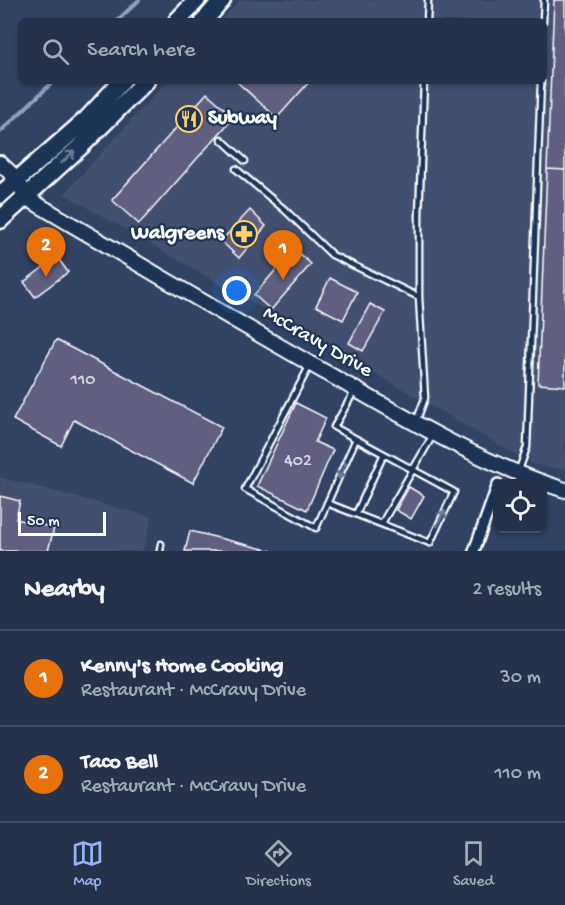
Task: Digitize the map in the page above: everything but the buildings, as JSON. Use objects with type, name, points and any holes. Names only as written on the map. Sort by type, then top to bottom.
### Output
[{"type":"highway","points":[[180,18],[196,0]]},
{"type":"highway","points":[[207,18],[222,0]]},
{"type":"highway","points":[[1,194],[87,119],[119,84]]},
{"type":"highway","points":[[0,220],[81,146],[143,84]]},
{"type":"street","points":[[0,163],[18,180],[25,197],[7,197],[1,194]]},
{"type":"street","name":"McCravy Drive","points":[[25,197],[434,434],[503,468],[565,490]]},
{"type":"street","points":[[500,479],[503,468]]},
{"type":"street","points":[[474,551],[493,498]]},
{"type":"lane","points":[[427,18],[428,0]]},
{"type":"lane","points":[[543,18],[544,0]]},
{"type":"lane","points":[[416,424],[424,398],[419,297],[419,196],[424,84]]},
{"type":"lane","points":[[518,474],[527,447],[541,84]]},
{"type":"lane","points":[[220,139],[244,161]]},
{"type":"lane","points":[[236,169],[285,210],[332,255],[419,297]]},
{"type":"lane","points":[[311,364],[245,489],[316,528],[356,439]]},
{"type":"lane","points":[[327,503],[430,543],[454,492],[334,427],[355,390]]},
{"type":"lane","points":[[382,523],[434,434]]},
{"type":"lane","points":[[356,514],[384,454]]},
{"type":"lane","points":[[160,551],[161,544]]},
{"type":"shaded area","points":[[240,0],[565,0],[565,470],[534,465],[64,194],[164,84],[547,84],[547,18],[224,18]]},
{"type":"shaded area","points":[[0,477],[152,517],[143,551],[0,551]]},
{"type":"waterway","points":[[120,18],[139,0]]},
{"type":"waterway","points":[[0,132],[51,84]]},
{"type":"place","name":"Subway","points":[[189,119]]},
{"type":"place","name":"Walgreens","points":[[244,234]]},
{"type":"place","name":"Taco Bell","points":[[46,277]]},
{"type":"place","name":"Kenny's Home Cooking","points":[[283,280]]}]
